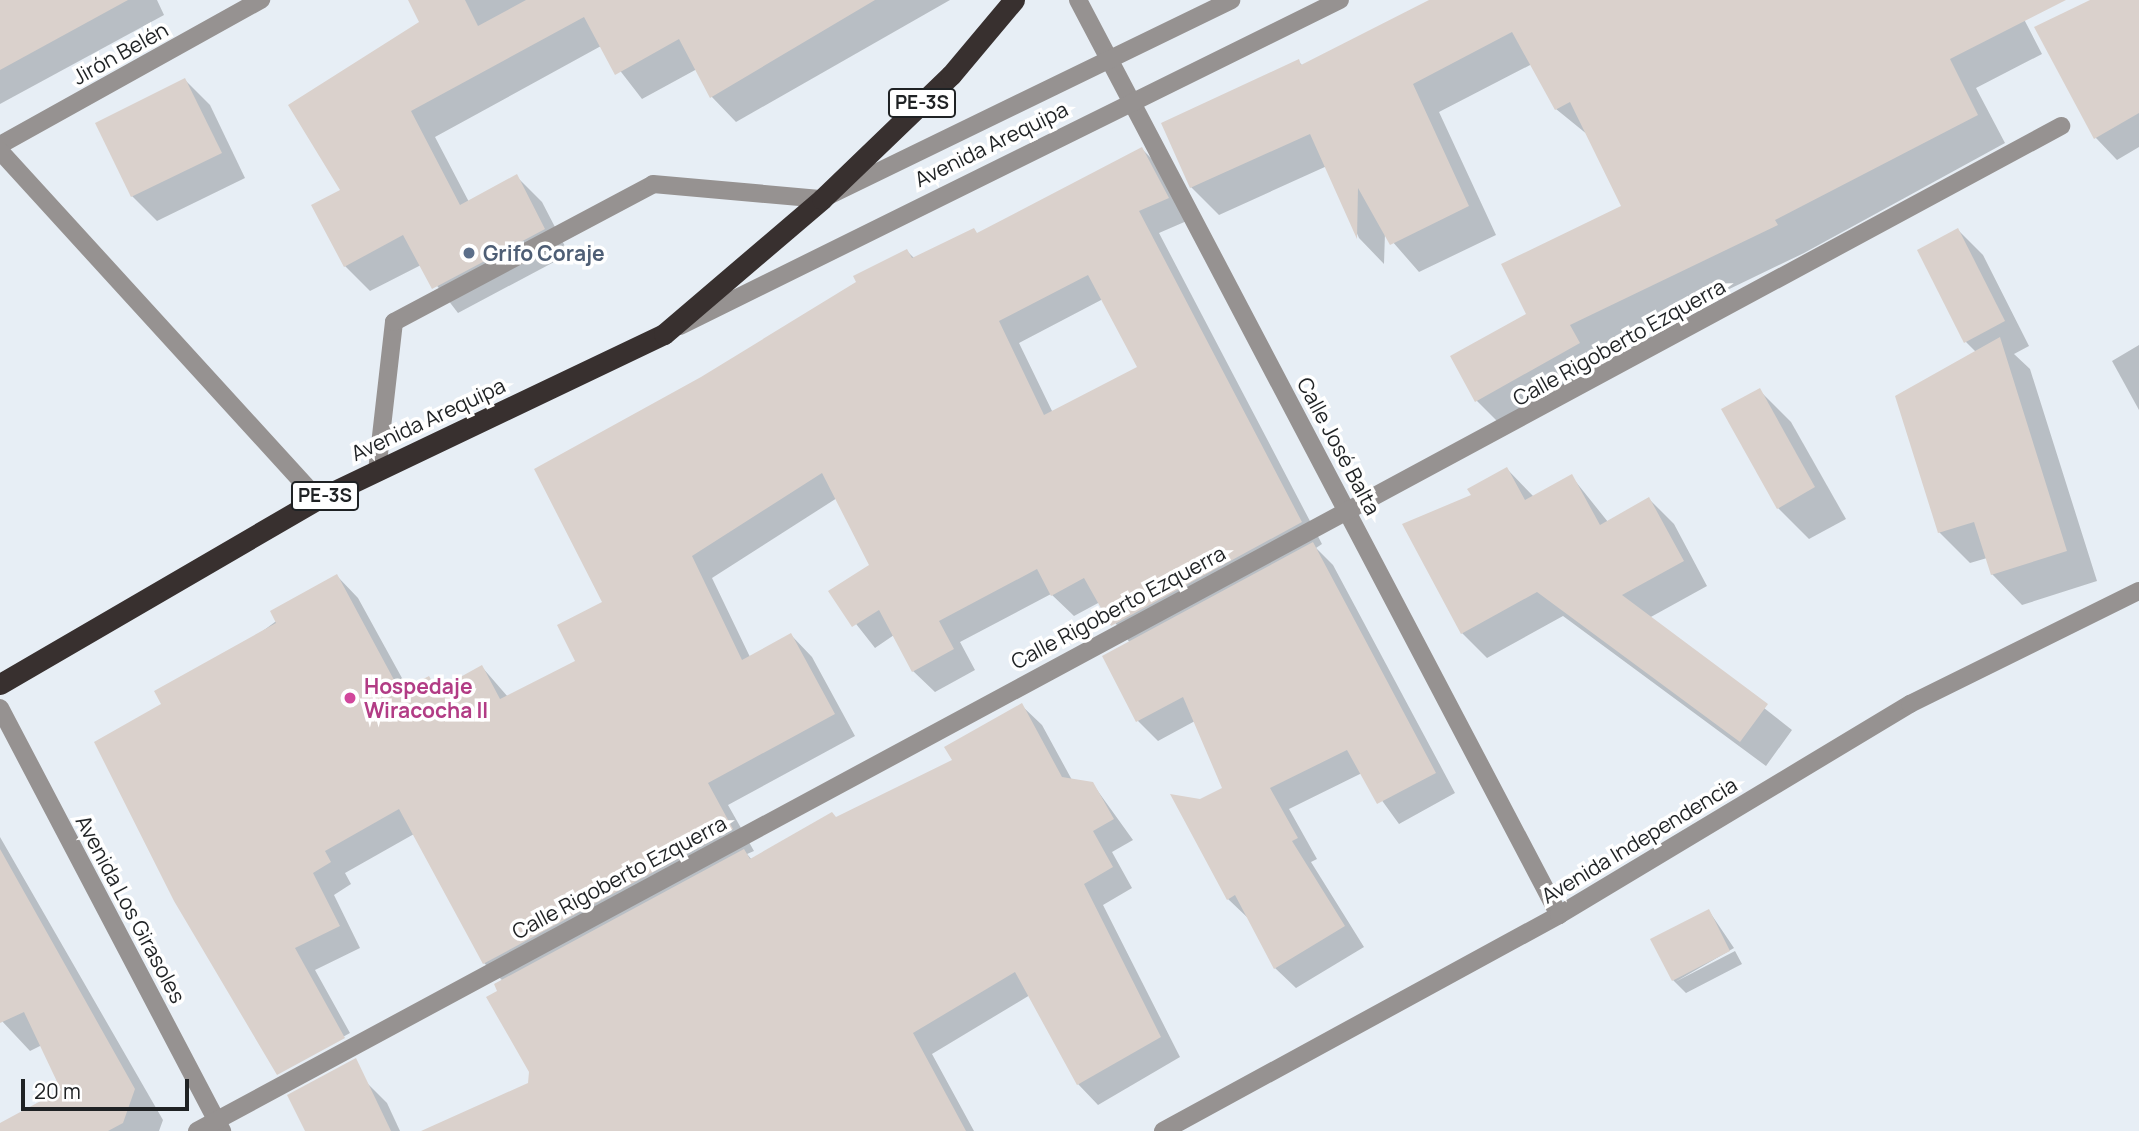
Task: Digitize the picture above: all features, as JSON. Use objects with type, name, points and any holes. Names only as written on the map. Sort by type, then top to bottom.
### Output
[{"type":"highway","name":"PE-3S","points":[[822,199],[951,75],[1014,0]]},
{"type":"highway","name":"Avenida Arequipa","points":[[0,684],[318,499],[664,334],[822,199]]},
{"type":"street","name":"Jirón Belén","points":[[0,145],[261,0]]},
{"type":"street","name":"Calle José Balta","points":[[1078,0],[1559,915]]},
{"type":"street","name":"Avenida Arequipa","points":[[822,199],[1231,0]]},
{"type":"street","name":"Avenida Arequipa","points":[[664,334],[1340,0]]},
{"type":"street","name":"Calle Rigoberto Ezquerra","points":[[197,1131],[219,1126],[1347,509],[1520,422],[2061,126]]},
{"type":"street","points":[[0,152],[318,499]]},
{"type":"street","points":[[377,471],[394,322],[653,184],[822,199]]},
{"type":"street","name":"Avenida Independencia","points":[[1163,1131],[1559,915],[1910,704],[2139,591]]},
{"type":"street","name":"Avenida Los Girasoles","points":[[0,708],[219,1126]]},
{"type":"building","points":[[0,0],[128,0],[0,70]]},
{"type":"building","points":[[408,0],[465,0],[478,26],[526,0],[875,0],[710,98],[679,39],[615,75],[584,17],[411,111],[460,205],[517,174],[545,229],[432,289],[403,235],[344,267],[311,205],[340,190],[288,105],[419,22]]},
{"type":"building","points":[[1429,0],[2066,0],[1950,59],[1978,115],[1775,220],[1778,225],[1570,325],[1580,343],[1475,402],[1450,356],[1526,314],[1501,264],[1621,206],[1570,102],[1555,110],[1512,32],[1413,84],[1469,206],[1390,245],[1358,188],[1357,239],[1310,134],[1190,188],[1161,123],[1299,59],[1301,65]]},
{"type":"building","points":[[2090,0],[2139,0],[2139,113],[2094,139],[2034,27]]},
{"type":"building","points":[[185,78],[222,153],[131,197],[95,123]]},
{"type":"building","points":[[1142,147],[1169,198],[1139,211],[1302,522],[1111,626],[1084,578],[1051,596],[1037,569],[939,621],[954,649],[912,672],[879,610],[852,627],[828,591],[869,565],[822,473],[692,556],[742,660],[791,633],[835,714],[708,783],[733,829],[483,964],[399,809],[325,851],[331,862],[313,873],[340,926],[295,948],[345,1038],[277,1075],[174,901],[94,742],[161,704],[154,691],[276,623],[270,611],[337,574],[400,691],[429,676],[437,690],[482,665],[500,699],[575,661],[557,625],[602,602],[534,469],[701,377],[856,282],[853,276],[907,249],[912,258],[974,228],[977,233]],"holes":[[[1088,275],[1137,367],[1044,415],[999,321]]]},
{"type":"building","points":[[1958,228],[2005,321],[1964,343],[1917,250]]},
{"type":"building","points":[[2000,337],[2067,551],[1991,575],[1974,522],[1938,533],[1895,396]]},
{"type":"building","points":[[1760,388],[1815,487],[1777,509],[1721,409]]},
{"type":"building","points":[[1507,467],[1525,500],[1572,474],[1600,525],[1649,497],[1684,561],[1622,595],[1768,704],[1740,742],[1537,592],[1461,634],[1402,524],[1471,495],[1467,489]]},
{"type":"building","points":[[1313,542],[1436,773],[1377,804],[1347,750],[1270,788],[1298,838],[1292,841],[1345,926],[1274,969],[1235,895],[1227,900],[1170,794],[1200,799],[1222,788],[1183,697],[1136,722],[1102,656]]},
{"type":"building","points":[[1022,703],[1062,777],[1093,782],[1114,819],[1093,831],[1113,867],[1084,884],[1161,1037],[1077,1085],[1015,972],[913,1033],[966,1131],[421,1131],[528,1083],[529,1072],[486,997],[497,991],[494,984],[744,849],[750,859],[832,812],[836,817],[952,760],[944,747]]},
{"type":"building","points":[[0,849],[135,1089],[123,1123],[108,1131],[0,1131],[0,1123],[61,1090],[24,1012],[0,1023]]},
{"type":"building","points":[[1709,909],[1730,951],[1672,981],[1650,939]]},
{"type":"building","points":[[356,1058],[391,1131],[305,1131],[287,1095]]},
{"type":"place","name":"Grifo Coraje","points":[[469,253]]},
{"type":"place","name":"Hospedaje Wiracocha II","points":[[350,698]]}]
